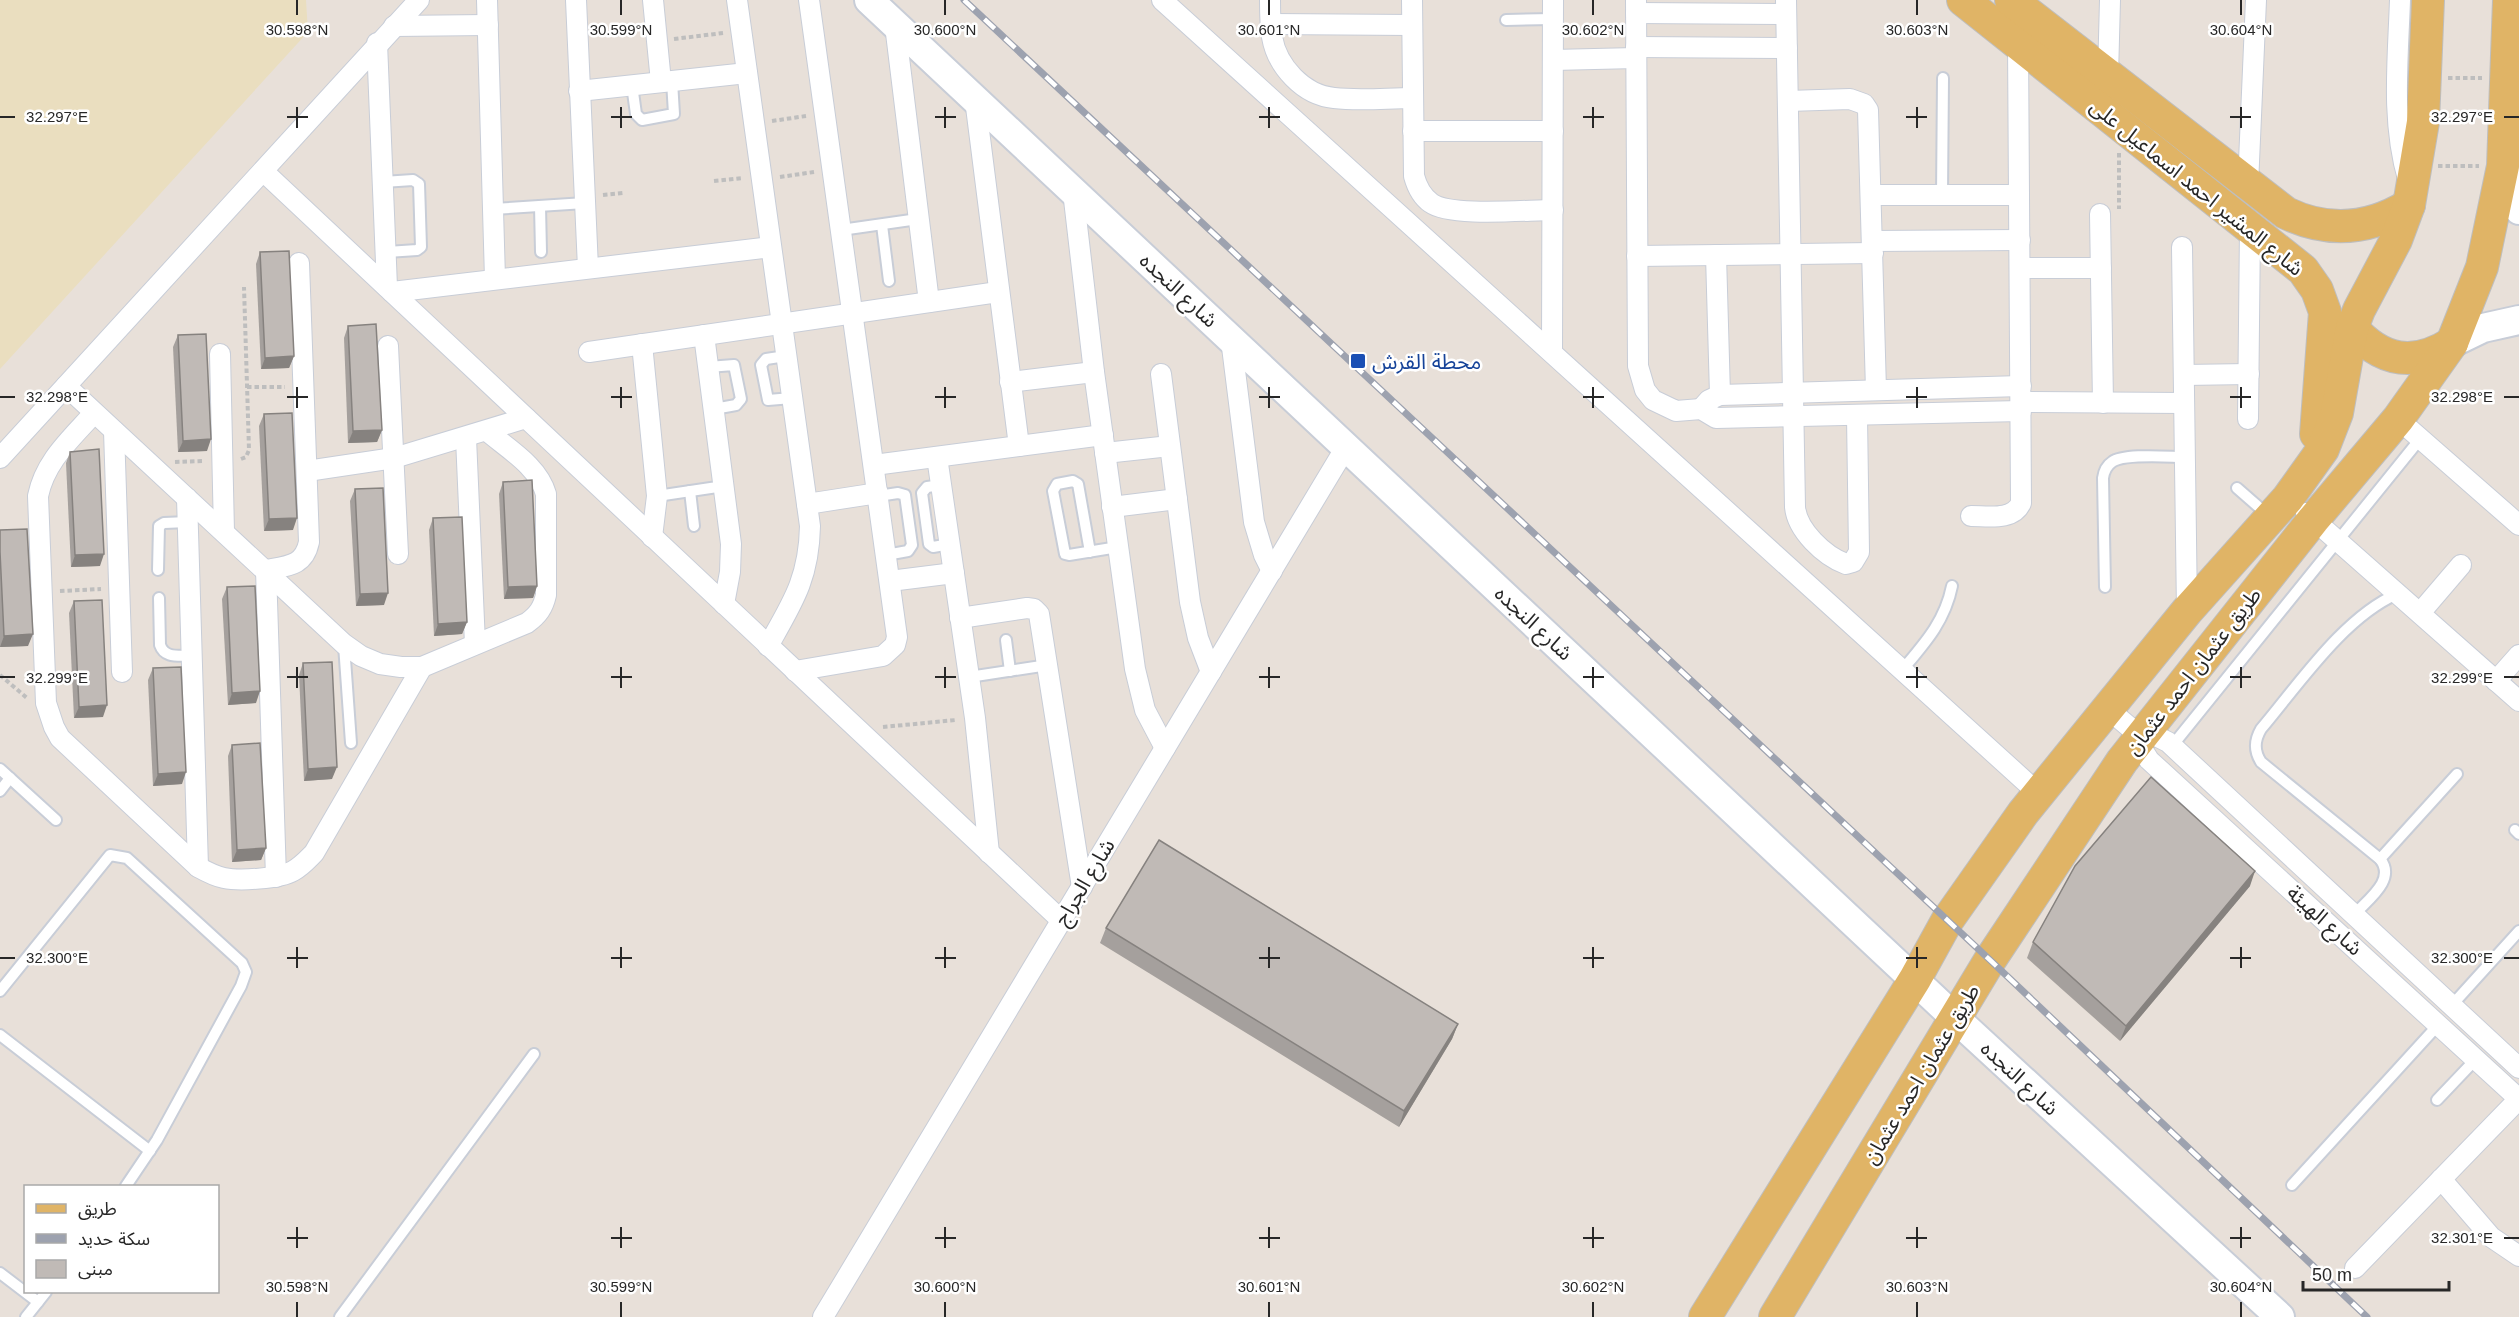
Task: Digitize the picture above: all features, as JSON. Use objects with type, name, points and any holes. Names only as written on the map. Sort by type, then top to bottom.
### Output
[{"type":"main road","name":"شارع المشير احمد اسماعيل على","points":[[1963,0],[2303,270],[2322,301],[2325,324],[2313,465]]},
{"type":"main road","name":"شارع المشير احمد اسماعيل على","points":[[2011,0],[2286,213],[2301,220],[2327,226],[2367,225],[2382,220],[2412,188]]},
{"type":"main road","name":"طريق عثمان احمد عثمان","points":[[1705,1317],[1915,979],[1947,921],[2031,803],[2187,611],[2279,508],[2313,465],[2331,432],[2337,414],[2352,328],[2396,240],[2412,188],[2423,122],[2428,0]]},
{"type":"main road","name":"طريق عثمان احمد عثمان","points":[[1775,1317],[1954,1018],[2131,748],[2313,520],[2409,429],[2452,343],[2482,267],[2503,166],[2511,94],[2509,0]]},
{"type":"main road","points":[[2352,328],[2373,348],[2399,358],[2418,358],[2436,353],[2452,343]]},
{"type":"main road","points":[[2031,803],[2043,809],[2051,804],[2098,744],[2108,742],[2116,746],[2131,748]]},
{"type":"street","points":[[0,458],[377,43],[419,0]]},
{"type":"street","points":[[487,0],[495,279]]},
{"type":"street","points":[[576,0],[588,268]]},
{"type":"street","points":[[653,0],[657,40],[666,81]]},
{"type":"street","points":[[737,0],[807,504],[809,547],[806,569],[800,590],[768,645]]},
{"type":"street","points":[[795,671],[883,656],[890,652],[897,637],[809,0]]},
{"type":"street","name":"شارع النجده","points":[[869,0],[1954,1018],[2280,1317]]},
{"type":"street","points":[[1162,0],[1903,669],[2031,803]]},
{"type":"street","points":[[1270,0],[1271,24],[1277,54],[1284,67],[1305,88],[1333,99],[1413,98]]},
{"type":"street","points":[[1412,0],[1414,176],[1417,187],[1432,204],[1455,211],[1552,210]]},
{"type":"street","points":[[2108,76],[2110,0]]},
{"type":"street","points":[[2248,184],[2256,0]]},
{"type":"street","points":[[2400,0],[2397,116],[2402,155],[2412,188]]},
{"type":"street","points":[[1857,416],[1858,556],[1853,562],[1842,563],[1808,537],[1798,523],[1794,507],[1793,417],[1788,101],[1786,7],[1636,7],[1640,379],[1653,400],[1676,411],[1701,409],[1716,418],[1793,417],[1857,416],[2021,400]]},
{"type":"street","points":[[1552,10],[1552,352]]},
{"type":"street","points":[[895,24],[928,302]]},
{"type":"street","points":[[1271,24],[1412,24]]},
{"type":"street","points":[[394,26],[488,25]]},
{"type":"street","points":[[377,43],[390,290]]},
{"type":"street","points":[[1971,516],[2010,515],[2019,508],[2021,497],[2018,43]]},
{"type":"street","points":[[1552,60],[1636,52],[1787,48]]},
{"type":"street","points":[[579,91],[747,73]]},
{"type":"street","points":[[975,99],[1019,446]]},
{"type":"street","points":[[1788,101],[1850,99],[1863,104],[1870,117],[1875,390]]},
{"type":"street","points":[[1413,131],[1552,131]]},
{"type":"street","points":[[2503,166],[2519,210]]},
{"type":"street","points":[[263,171],[1061,920]]},
{"type":"street","points":[[1073,191],[1094,372],[1139,690],[1154,730],[1165,748]]},
{"type":"street","points":[[1872,195],[2019,195]]},
{"type":"street","points":[[2100,214],[2103,403]]},
{"type":"street","points":[[2248,419],[2250,228]]},
{"type":"street","points":[[1637,256],[1790,254],[1872,247],[2020,240]]},
{"type":"street","points":[[390,290],[771,247]]},
{"type":"street","points":[[2182,247],[2187,611]]},
{"type":"street","points":[[1716,255],[1720,395]]},
{"type":"street","points":[[266,570],[294,565],[302,559],[309,542],[299,263]]},
{"type":"street","points":[[2020,268],[2101,268]]},
{"type":"street","points":[[589,352],[998,292]]},
{"type":"street","points":[[2452,343],[2483,328],[2519,320]]},
{"type":"street","points":[[704,335],[731,544],[730,572],[724,604]]},
{"type":"street","points":[[1232,339],[1254,522],[1261,547],[1272,571]]},
{"type":"street","points":[[642,344],[657,496],[652,537]]},
{"type":"street","points":[[388,346],[398,554]]},
{"type":"street","points":[[220,354],[224,532]]},
{"type":"street","points":[[1010,382],[1094,372]]},
{"type":"street","points":[[1161,374],[1193,620],[1211,672]]},
{"type":"street","points":[[2184,375],[2249,374]]},
{"type":"street","points":[[66,386],[344,644],[361,656],[380,664],[401,667],[422,667],[526,623],[536,616],[543,606],[546,595],[546,494],[543,484],[529,467],[487,431]]},
{"type":"street","points":[[1701,409],[1709,400],[1720,395],[1875,390],[2021,400],[2184,403]]},
{"type":"street","points":[[94,413],[51,460],[40,484],[38,496],[46,703],[60,738],[198,867],[227,879],[276,877],[304,864],[314,853],[422,667]]},
{"type":"street","points":[[307,471],[394,458],[526,418]]},
{"type":"street","points":[[2409,429],[2519,525]]},
{"type":"street","points":[[114,431],[122,672]]},
{"type":"street","points":[[466,438],[475,644]]},
{"type":"street","points":[[874,465],[1019,446],[1104,444],[1170,446]]},
{"type":"street","name":"شارع الجراج","points":[[823,1317],[1346,447]]},
{"type":"street","points":[[937,457],[975,718],[990,853]]},
{"type":"street","points":[[807,504],[878,494]]},
{"type":"street","points":[[187,498],[198,867]]},
{"type":"street","points":[[1112,507],[1177,499]]},
{"type":"street","points":[[2279,508],[2313,520],[2519,701]]},
{"type":"street","points":[[1786,562],[1808,537]]},
{"type":"street","points":[[2420,613],[2461,565]]},
{"type":"street","points":[[266,570],[276,877]]},
{"type":"street","points":[[890,581],[954,573]]},
{"type":"street","points":[[960,618],[1027,608],[1034,609],[1041,621],[1082,886]]},
{"type":"street","points":[[2496,681],[2519,655]]},
{"type":"street","name":"شارع الهيئة","points":[[2108,709],[2131,748]]},
{"type":"street","name":"شارع الهيئة","points":[[2131,748],[2156,736],[2172,746],[2519,1068]]},
{"type":"street","name":"شارع الهيئة","points":[[2131,748],[2141,747],[2149,760],[2519,1099]]},
{"type":"street","points":[[2355,1268],[2519,1099]]},
{"type":"street","points":[[2441,1179],[2491,1237],[2519,1256]]},
{"type":"lane","points":[[1506,20],[1552,10]]},
{"type":"lane","points":[[1942,78],[1942,195]]},
{"type":"lane","points":[[633,85],[636,114],[642,120],[674,114],[666,81]]},
{"type":"lane","points":[[383,182],[412,180],[419,184],[421,247],[417,250],[387,252]]},
{"type":"lane","points":[[493,210],[585,203]]},
{"type":"lane","points":[[540,206],[542,252]]},
{"type":"lane","points":[[841,231],[918,219]]},
{"type":"lane","points":[[882,225],[889,281]]},
{"type":"lane","points":[[708,367],[734,365],[741,399],[736,405],[714,409]]},
{"type":"lane","points":[[2172,746],[2337,541],[2409,429]]},
{"type":"lane","points":[[2105,587],[2103,478],[2106,467],[2111,462],[2122,458],[2185,457]]},
{"type":"lane","points":[[1090,552],[1078,484],[1073,481],[1057,484],[1053,491],[1063,553],[1069,555],[1090,552],[1118,548]]},
{"type":"lane","points":[[657,496],[724,486]]},
{"type":"lane","points":[[2237,488],[2279,508]]},
{"type":"lane","points":[[690,490],[694,526]]},
{"type":"lane","points":[[878,494],[898,492],[905,495],[912,546],[908,551],[886,555]]},
{"type":"lane","points":[[158,570],[159,526],[164,523],[188,522]]},
{"type":"lane","points":[[1903,669],[1937,628],[1947,607],[1952,586]]},
{"type":"lane","points":[[2354,915],[2385,879],[2386,870],[2380,859],[2261,762],[2256,742],[2261,729],[2347,628],[2370,608],[2397,594]]},
{"type":"lane","points":[[159,598],[162,651],[167,655],[192,656]]},
{"type":"lane","points":[[1006,640],[1010,671]]},
{"type":"lane","points":[[344,644],[351,743]]},
{"type":"lane","points":[[969,677],[1048,665]]},
{"type":"lane","points":[[0,769],[56,820]]},
{"type":"lane","points":[[2380,859],[2457,774]]},
{"type":"lane","points":[[0,790],[10,778]]},
{"type":"lane","points":[[0,991],[110,855],[127,858],[242,963],[246,972],[242,986],[150,1150],[127,1185]]},
{"type":"lane","points":[[2452,1005],[2519,931]]},
{"type":"lane","points":[[2292,1185],[2439,1024]]},
{"type":"lane","points":[[0,1035],[150,1150]]},
{"type":"lane","points":[[340,1317],[534,1054]]},
{"type":"lane","points":[[2437,1100],[2476,1059]]},
{"type":"lane","points":[[0,1273],[24,1291]]},
{"type":"lane","points":[[26,1293],[38,1302]]},
{"type":"lane","points":[[26,1317],[45,1293]]},
{"type":"path","points":[[657,40],[742,31]]},
{"type":"path","points":[[2426,78],[2511,94]]},
{"type":"path","points":[[754,123],[825,113]]},
{"type":"path","points":[[2100,242],[2110,232],[2119,207],[2118,123]]},
{"type":"path","points":[[2412,188],[2503,166]]},
{"type":"path","points":[[714,181],[833,170]]},
{"type":"path","points":[[247,387],[304,387]]},
{"type":"path","points":[[41,591],[120,589]]},
{"type":"path","points":[[857,729],[975,718]]},
{"type":"sand","points":[[0,0],[306,0],[308,32],[0,369]]},
{"type":"building","points":[[289,251],[294,356],[265,358],[260,252]]},
{"type":"building","points":[[376,324],[382,430],[353,431],[348,326]]},
{"type":"building","points":[[206,334],[211,439],[183,441],[178,335]]},
{"type":"building","points":[[292,413],[297,518],[269,519],[264,414]]},
{"type":"building","points":[[99,449],[104,554],[75,555],[70,452]]},
{"type":"building","points":[[532,480],[537,586],[508,587],[503,482]]},
{"type":"building","points":[[383,488],[388,593],[360,594],[355,489]]},
{"type":"building","points":[[462,517],[467,622],[438,624],[433,518]]},
{"type":"building","points":[[27,529],[33,634],[4,636],[0,530]]},
{"type":"building","points":[[255,586],[260,691],[232,693],[227,587]]},
{"type":"building","points":[[102,600],[107,705],[79,707],[74,601]]},
{"type":"building","points":[[332,662],[337,767],[308,769],[303,663]]},
{"type":"building","points":[[181,667],[186,772],[158,774],[153,668]]},
{"type":"building","points":[[260,743],[266,848],[237,850],[232,745]]},
{"type":"building","points":[[2151,777],[2255,871],[2126,1026],[2033,942],[2075,866]]},
{"type":"building","points":[[1159,840],[1458,1024],[1404,1111],[1106,928]]},
{"type":"railway","points":[[964,0],[1990,960],[2367,1317]]},
{"type":"place","name":"محطة القرش","points":[[1358,361]]}]
